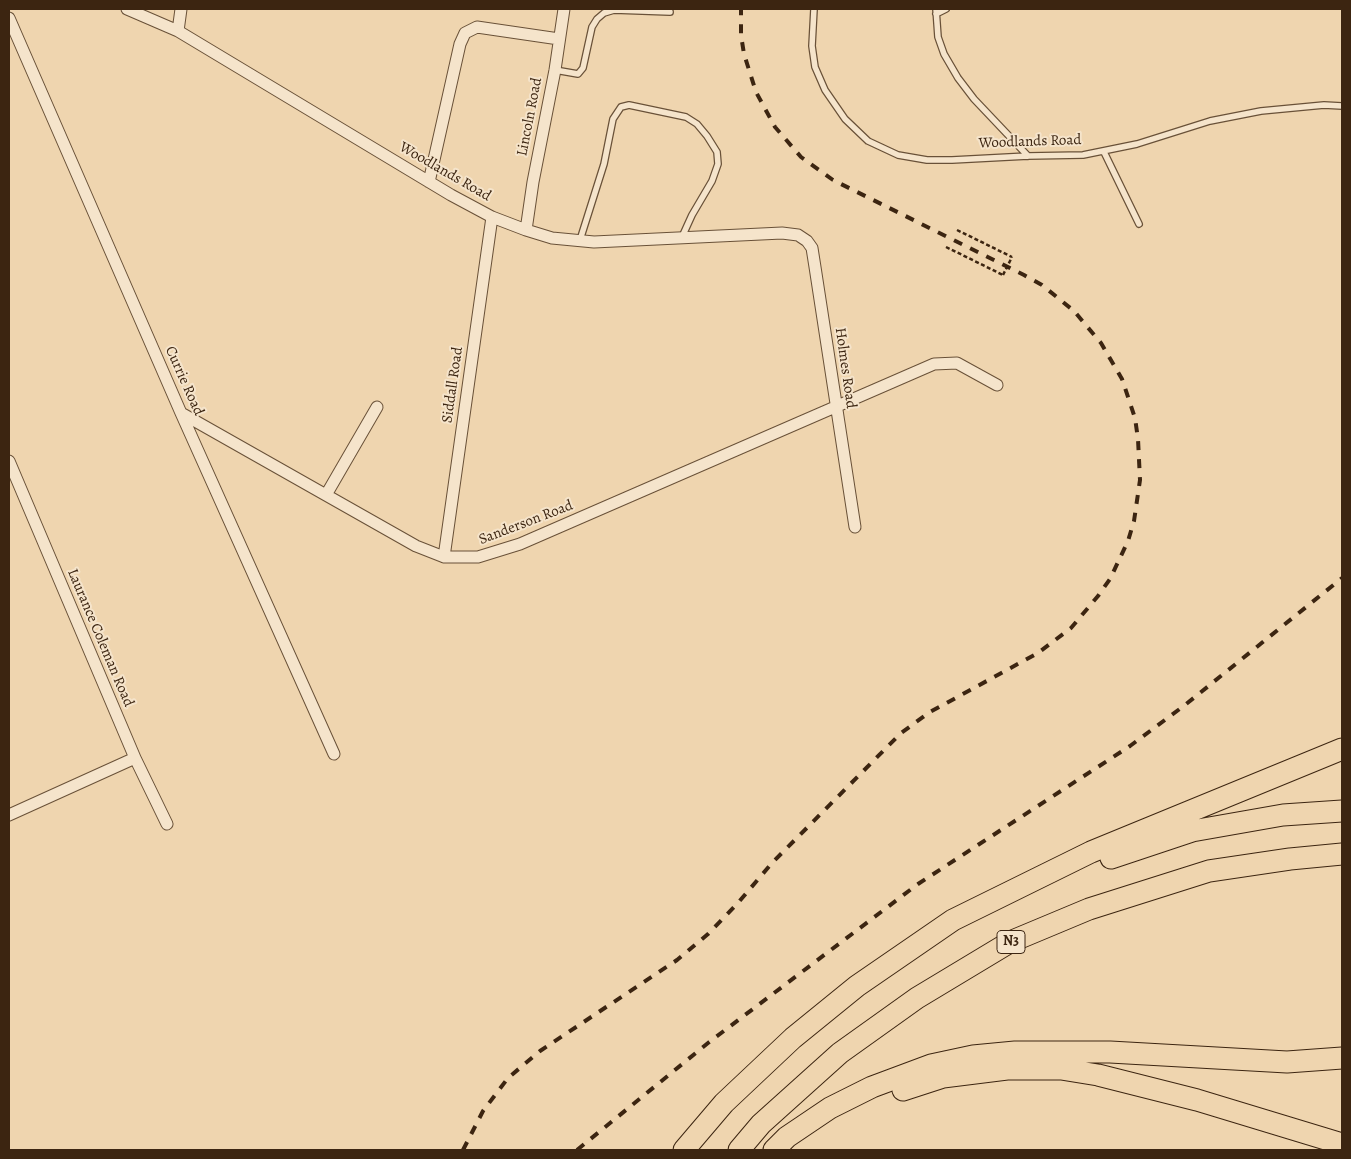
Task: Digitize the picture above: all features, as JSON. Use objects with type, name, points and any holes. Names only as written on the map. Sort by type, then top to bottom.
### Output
[{"type":"highway","points":[[857,986],[953,920],[1090,852],[1342,749]]},
{"type":"highway","name":"N3","points":[[684,1150],[724,1103],[793,1038],[857,986],[957,926],[1100,862],[1192,831],[1283,815],[1342,811]]},
{"type":"highway","name":"N3","points":[[739,1150],[762,1124],[840,1053],[917,998],[1010,942],[1089,909],[1209,871],[1290,859],[1342,854]]},
{"type":"highway","points":[[774,1150],[787,1138],[830,1108],[872,1087],[931,1065],[973,1056],[1015,1052],[1100,1052],[1287,1062],[1342,1058]]},
{"type":"highway","points":[[789,1150],[838,1119],[890,1094],[943,1077],[1007,1068],[1061,1070],[1098,1075],[1197,1100],[1342,1144]]},
{"type":"street","name":"Woodlands Road","points":[[127,9],[178,31],[430,182],[492,217],[526,230],[552,238],[594,242],[782,233]]},
{"type":"street","points":[[178,31],[181,9]]},
{"type":"street","name":"Lincoln Road","points":[[526,230],[564,9]]},
{"type":"street","name":"Currie Road","points":[[9,18],[181,413],[334,754]]},
{"type":"street","points":[[430,182],[460,44],[465,32],[477,28],[559,39]]},
{"type":"street","name":"Siddall Road","points":[[444,557],[492,217]]},
{"type":"street","name":"Holmes Road","points":[[782,233],[798,235],[807,241],[812,248],[855,527]]},
{"type":"street","name":"Sanderson Road","points":[[181,413],[416,546],[444,557],[478,557],[520,544],[934,364],[957,363],[997,385]]},
{"type":"street","points":[[326,496],[377,407]]},
{"type":"street","name":"Laurance Coleman Road","points":[[9,461],[135,758],[167,824]]},
{"type":"street","points":[[9,815],[135,758]]},
{"type":"lane","name":"Woodlands Road","points":[[814,9],[812,46],[816,67],[825,90],[845,120],[868,141],[898,155],[927,160],[1083,156],[1137,144],[1210,121],[1261,111],[1342,106]]},
{"type":"lane","points":[[946,9],[936,11],[938,37],[944,54],[958,78],[974,99],[1028,156]]},
{"type":"lane","points":[[555,70],[578,74],[583,68],[592,27],[597,18],[604,13],[614,10],[670,12]]},
{"type":"lane","points":[[580,240],[604,164],[613,119],[621,108],[629,105],[686,117],[696,124],[707,136],[716,152],[718,164],[712,181],[692,215],[682,238]]},
{"type":"lane","points":[[1104,152],[1139,224]]},
{"type":"path","points":[[946,247],[1003,275],[1012,257],[957,230]]},
{"type":"railway","points":[[463,1150],[483,1111],[508,1078],[540,1051],[677,960],[708,934],[772,863],[901,733],[930,712],[1038,653],[1071,628],[1110,579],[1128,541],[1134,521],[1140,480],[1135,418],[1122,379],[1101,343],[1074,311],[1042,285],[833,180],[801,157],[775,127],[756,92],[744,54],[741,35],[741,9]]},
{"type":"railway","points":[[577,1150],[708,1043],[918,884],[1130,746],[1185,705],[1342,578]]}]
